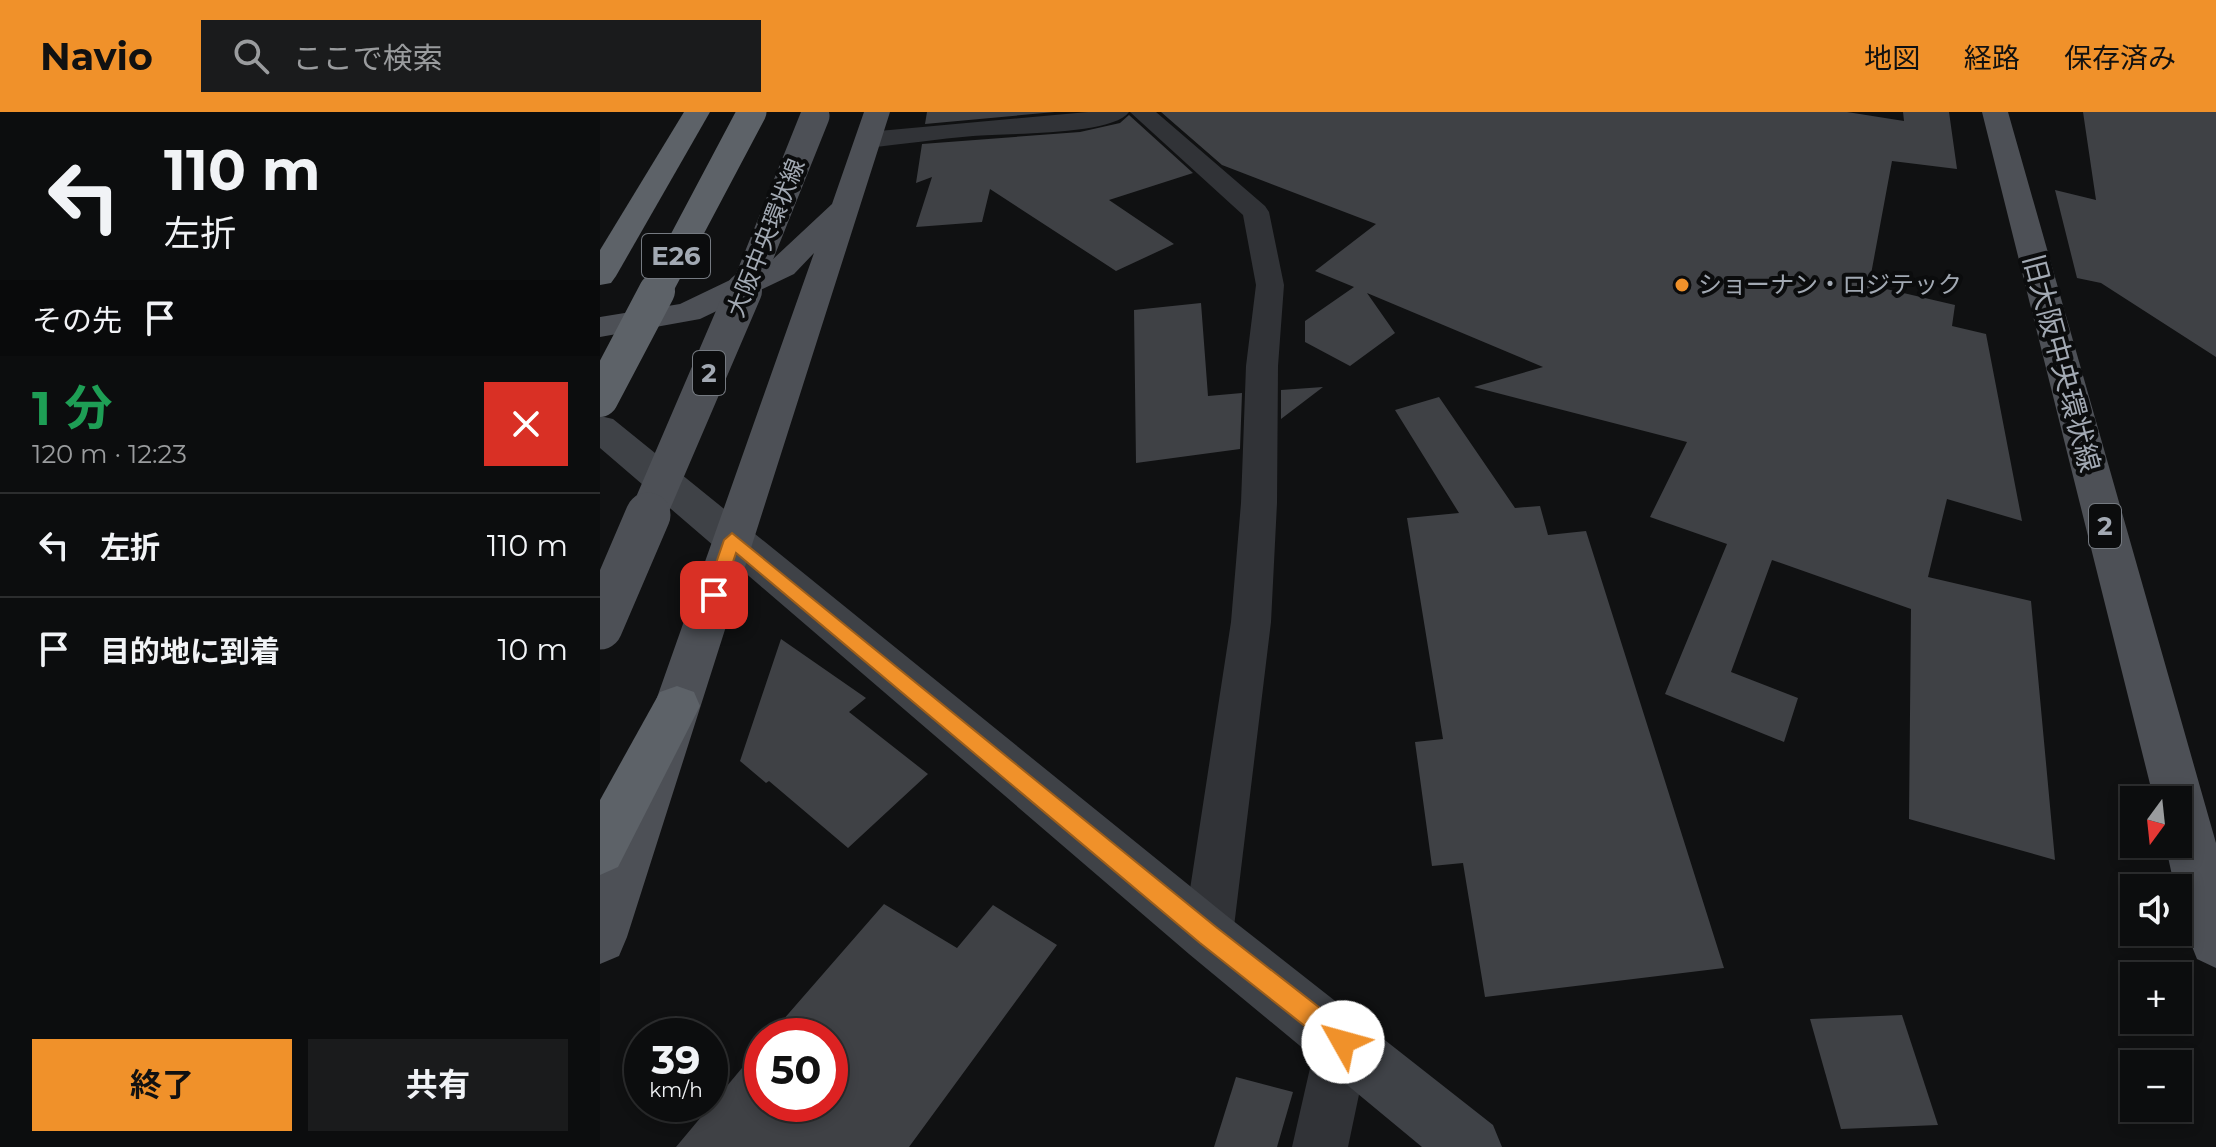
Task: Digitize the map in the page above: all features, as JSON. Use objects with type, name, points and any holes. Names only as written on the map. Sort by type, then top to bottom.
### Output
[{"type":"highway","name":"E26","points":[[600,276],[697,112]]},
{"type":"highway","name":"E26","points":[[600,399],[752,112]]},
{"type":"highway","points":[[600,850],[677,706]]},
{"type":"main road","name":"旧大阪中央環状線","points":[[1995,112],[2216,940]]},
{"type":"main road","name":"大阪中央環状線","points":[[600,627],[758,259],[816,114]]},
{"type":"main road","points":[[600,937],[873,126]]},
{"type":"main road","points":[[600,327],[688,312],[783,267],[846,204]]},
{"type":"main road","points":[[600,428],[1208,935],[1471,1147]]},
{"type":"street","points":[[873,126],[1066,124],[1095,120],[1116,112]]},
{"type":"street","points":[[1142,112],[1256,212],[1270,285],[1262,366],[1259,503],[1251,622],[1208,935]]},
{"type":"street","points":[[1320,1147],[1343,1042]]},
{"type":"building","points":[[927,112],[1055,112],[925,124]]},
{"type":"building","points":[[1161,112],[1847,112],[1904,121],[1903,112],[1949,112],[1957,169],[1892,161],[1869,285],[1955,305],[1952,326],[1986,334],[2022,521],[1947,499],[1928,577],[2031,601],[2055,860],[1909,819],[1911,609],[1772,560],[1731,672],[1798,698],[1784,742],[1665,694],[1727,544],[1650,517],[1687,442],[1474,387],[1543,367],[1367,293],[1395,333],[1350,366],[1305,342],[1305,321],[1354,287],[1315,271],[1376,224],[1222,165]]},
{"type":"building","points":[[2083,112],[2216,112],[2216,357],[2101,283],[2077,278],[2055,190],[2096,200]]},
{"type":"building","points":[[1129,115],[1193,173],[1109,200],[1174,244],[1116,271],[990,189],[982,222],[916,227],[932,177],[916,183],[922,144],[1080,132],[1120,123]]},
{"type":"building","points":[[1201,303],[1208,396],[1242,393],[1240,449],[1136,463],[1134,310]]},
{"type":"building","points":[[1323,387],[1281,419],[1281,390]]},
{"type":"building","points":[[1439,397],[1515,508],[1540,506],[1548,535],[1586,531],[1724,968],[1485,997],[1463,863],[1432,866],[1415,742],[1443,739],[1407,518],[1459,513],[1395,410]]},
{"type":"building","points":[[781,639],[866,698],[849,712],[928,774],[848,848],[769,781],[766,783],[740,761]]},
{"type":"building","points":[[884,904],[957,948],[993,905],[1057,945],[909,1147],[676,1147],[697,1122],[728,1122],[728,1085],[744,1066],[744,1122],[848,1122],[848,1018],[785,1018]]},
{"type":"building","points":[[1902,1015],[1938,1125],[1841,1129],[1810,1019]]},
{"type":"building","points":[[1236,1077],[1293,1092],[1277,1147],[1214,1147]]},
{"type":"place","name":"ショーナン・ロジテック","points":[[1682,285]]},
{"type":"route","points":[[714,595],[732,540],[1208,935],[1343,1042]]}]
